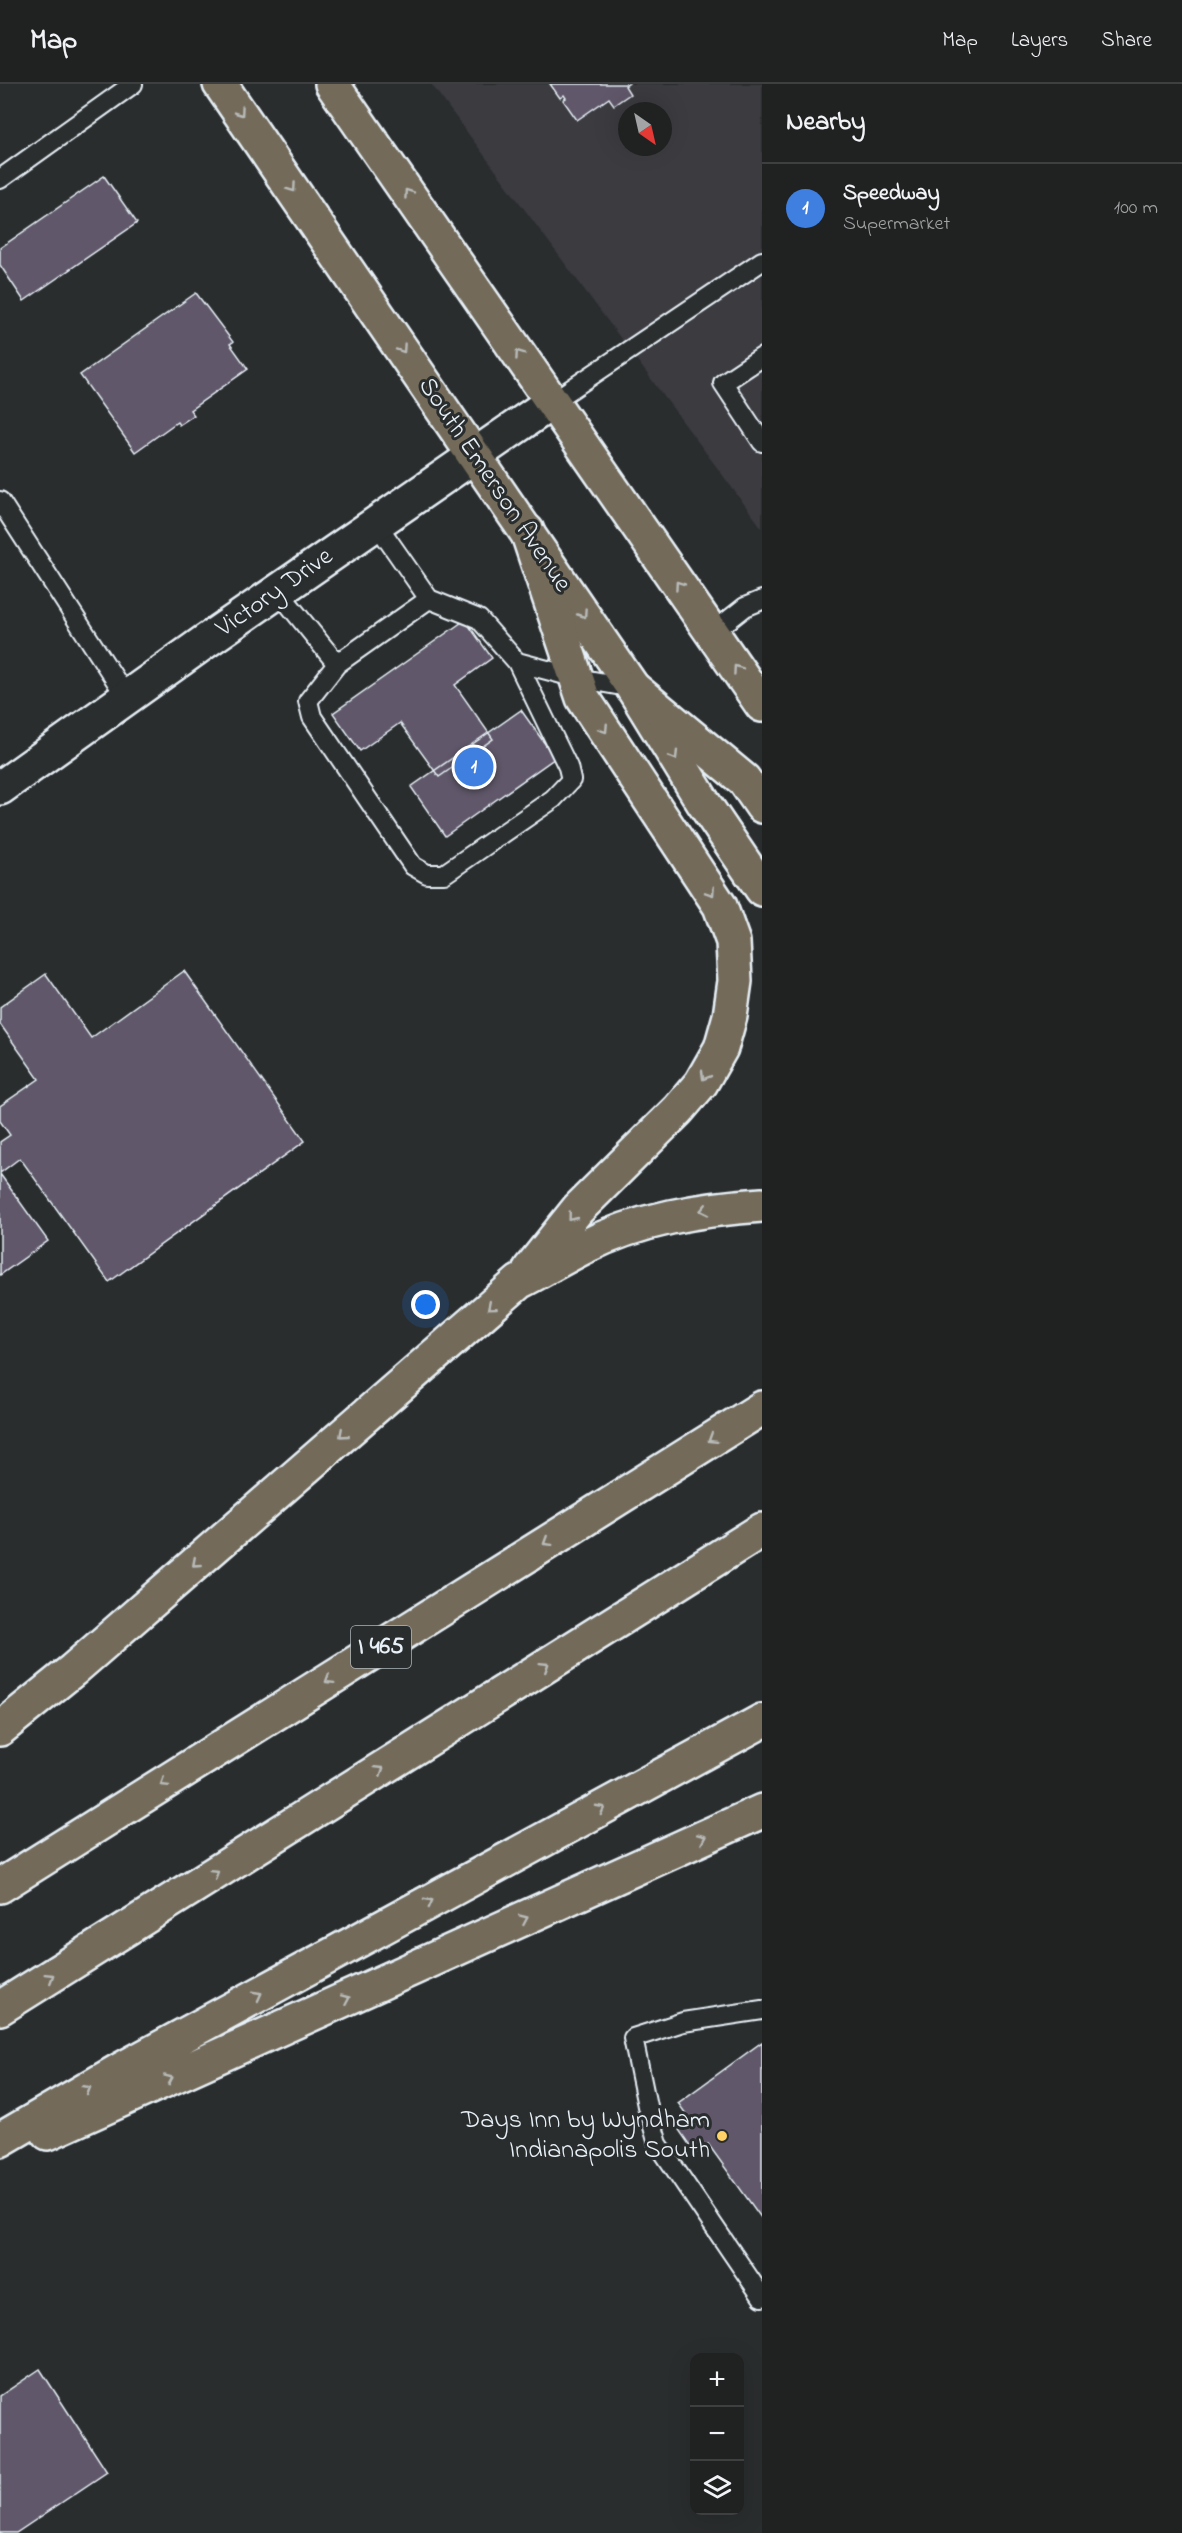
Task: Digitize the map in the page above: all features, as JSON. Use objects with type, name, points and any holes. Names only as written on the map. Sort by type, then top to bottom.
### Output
[{"type":"main road","name":"South Emerson Avenue","points":[[220,84],[633,688],[703,802],[762,889]]},
{"type":"main road","points":[[342,87],[552,402],[762,705]]},
{"type":"main road","points":[[0,1729],[73,1670],[519,1282],[578,1209],[702,1083],[721,1048],[730,1016],[735,981],[733,942],[720,906],[584,698],[527,531]]},
{"type":"main road","points":[[633,688],[744,780],[762,806]]},
{"type":"main road","points":[[519,1282],[585,1246],[649,1222],[715,1208],[762,1205]]},
{"type":"main road","name":"I 465","points":[[0,1886],[762,1408]]},
{"type":"main road","points":[[0,2008],[762,1530]]},
{"type":"main road","points":[[0,2140],[120,2070],[762,1721]]},
{"type":"main road","points":[[0,2154],[762,1811]]},
{"type":"street","name":"Victory Drive","points":[[0,788],[278,591],[552,402]]},
{"type":"lane","points":[[0,178],[133,84]]},
{"type":"lane","points":[[552,402],[762,261]]},
{"type":"lane","points":[[762,357],[723,383],[762,442]]},
{"type":"lane","points":[[0,501],[127,698]]},
{"type":"lane","points":[[376,523],[429,599],[479,619],[518,662],[568,767],[571,780],[553,799],[444,874],[428,874],[413,866],[312,717],[308,701],[336,664],[429,599]]},
{"type":"lane","points":[[278,591],[336,664]]},
{"type":"lane","points":[[712,633],[745,607],[762,600]]},
{"type":"lane","points":[[518,662],[577,678],[633,688]]},
{"type":"lane","points":[[762,2010],[684,2022],[633,2038],[647,2106],[658,2144],[762,2297]]},
{"type":"shaded area","points":[[431,84],[762,84],[762,528]]},
{"type":"building","points":[[550,84],[628,84],[625,86],[630,94],[614,105],[609,98],[577,120],[563,100],[566,98],[564,95],[560,98]]},
{"type":"building","points":[[104,176],[137,223],[24,301],[0,265],[0,248]]},
{"type":"building","points":[[196,293],[233,342],[230,344],[248,369],[190,410],[194,415],[179,425],[177,422],[135,452],[80,375]]},
{"type":"building","points":[[465,620],[492,658],[455,685],[493,739],[439,777],[400,723],[360,751],[333,713]]},
{"type":"building","points":[[521,710],[555,758],[445,836],[411,787]]},
{"type":"building","points":[[184,971],[305,1141],[109,1282],[20,1158],[0,1173],[0,1142],[10,1135],[0,1121],[0,1106],[39,1079],[0,1024],[0,1007],[46,974],[91,1038]]},
{"type":"building","points":[[0,1174],[48,1241],[0,1275]]},
{"type":"building","name":"Days Inn by Wyndham Indianapolis South","points":[[762,2042],[762,2219],[708,2144],[695,2153],[677,2127],[689,2118],[678,2103]]},
{"type":"building","points":[[40,2369],[107,2472],[16,2533],[0,2533],[0,2396]]},
{"type":"place","name":"Speedway","points":[[474,767]]},
{"type":"place","name":"Days Inn by Wyndham Indianapolis South","points":[[722,2136]]}]
